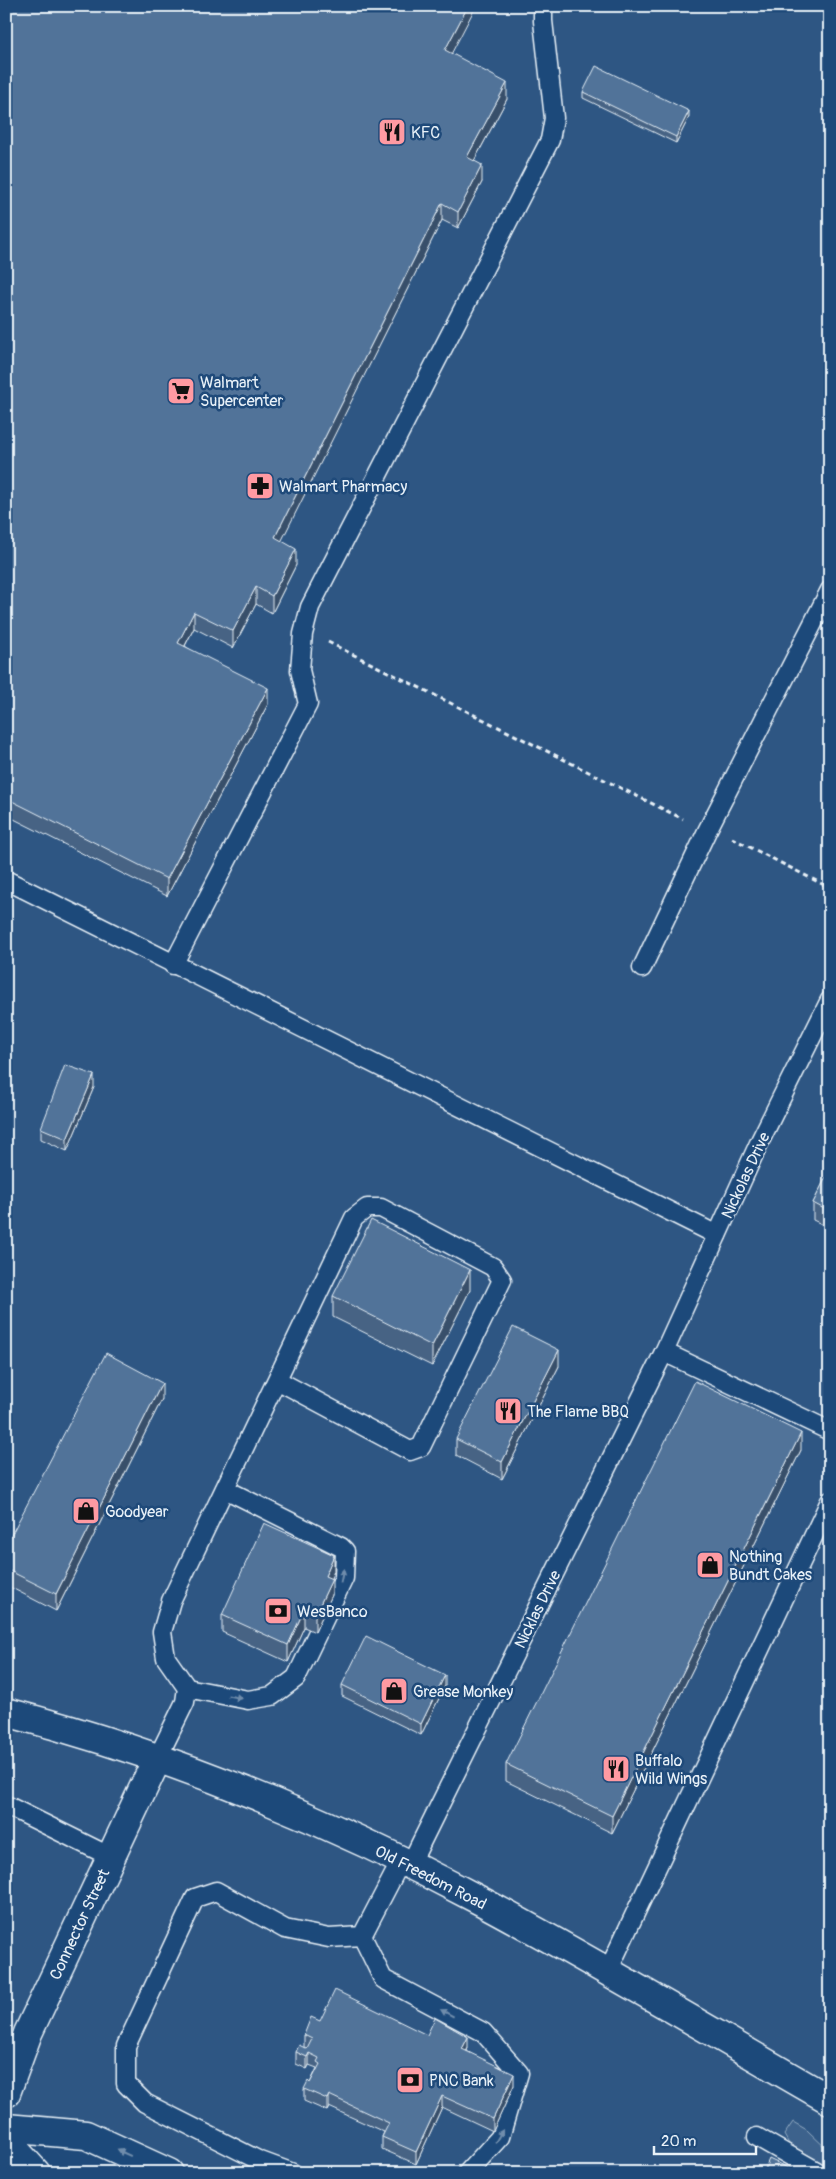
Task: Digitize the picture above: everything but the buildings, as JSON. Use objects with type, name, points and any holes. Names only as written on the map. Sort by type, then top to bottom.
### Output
[{"type":"street","name":"Old Freedom Road","points":[[6,1712],[158,1757],[285,1808],[405,1863],[478,1900],[830,2100]]},
{"type":"street","name":"Connector Street","points":[[6,2093],[28,2033],[158,1757]]},
{"type":"street","points":[[6,2128],[86,2135],[169,2173]]},
{"type":"street","points":[[6,2140],[36,2173]]},
{"type":"lane","points":[[173,965],[308,704],[300,670],[304,629],[310,608],[550,140],[554,118],[543,6]]},
{"type":"lane","points":[[642,968],[706,831],[734,781],[830,590]]},
{"type":"lane","points":[[6,880],[717,1235]]},
{"type":"lane","name":"Nickolas Drive","points":[[664,1352],[717,1235],[830,1000]]},
{"type":"lane","points":[[158,1757],[185,1702],[187,1688],[166,1658],[162,1632],[171,1601],[354,1218],[367,1208],[381,1208],[493,1267],[502,1280],[421,1446],[410,1451],[277,1380]]},
{"type":"lane","points":[[664,1352],[830,1430]]},
{"type":"lane","name":"Nicklas Drive","points":[[362,1936],[405,1863],[664,1352]]},
{"type":"lane","points":[[187,1688],[248,1700],[272,1696],[296,1678],[344,1578],[345,1551],[341,1547],[225,1489]]},
{"type":"lane","points":[[607,1973],[830,1501]]},
{"type":"lane","points":[[6,1805],[111,1857]]},
{"type":"lane","points":[[293,2173],[258,2160],[146,2103],[126,2084],[126,2046],[195,1898],[216,1891],[285,1929],[329,1938],[362,1936],[383,1979],[483,2032],[519,2073],[500,2137],[468,2173]]},
{"type":"lane","points":[[758,2137],[820,2173]]},
{"type":"path","points":[[304,629],[706,831],[729,837],[830,888]]},
{"type":"shaded area","points":[[6,6],[830,6],[830,2173],[169,2173],[86,2135],[6,2128]]},
{"type":"shaded area","points":[[793,2122],[807,2130],[830,2152],[830,2167],[789,2144],[784,2135]]},
{"type":"place","name":"KFC","points":[[392,132]]},
{"type":"place","name":"Walmart Supercenter","points":[[181,391]]},
{"type":"place","name":"Walmart Pharmacy","points":[[260,486]]},
{"type":"place","name":"The Flame BBQ","points":[[508,1411]]},
{"type":"place","name":"Goodyear","points":[[86,1511]]},
{"type":"place","name":"Nothing Bundt Cakes","points":[[710,1565]]},
{"type":"place","name":"WesBanco","points":[[278,1611]]},
{"type":"place","name":"Grease Monkey","points":[[394,1691]]},
{"type":"place","name":"Buffalo Wild Wings","points":[[616,1769]]},
{"type":"place","name":"PNC Bank","points":[[410,2080]]}]
